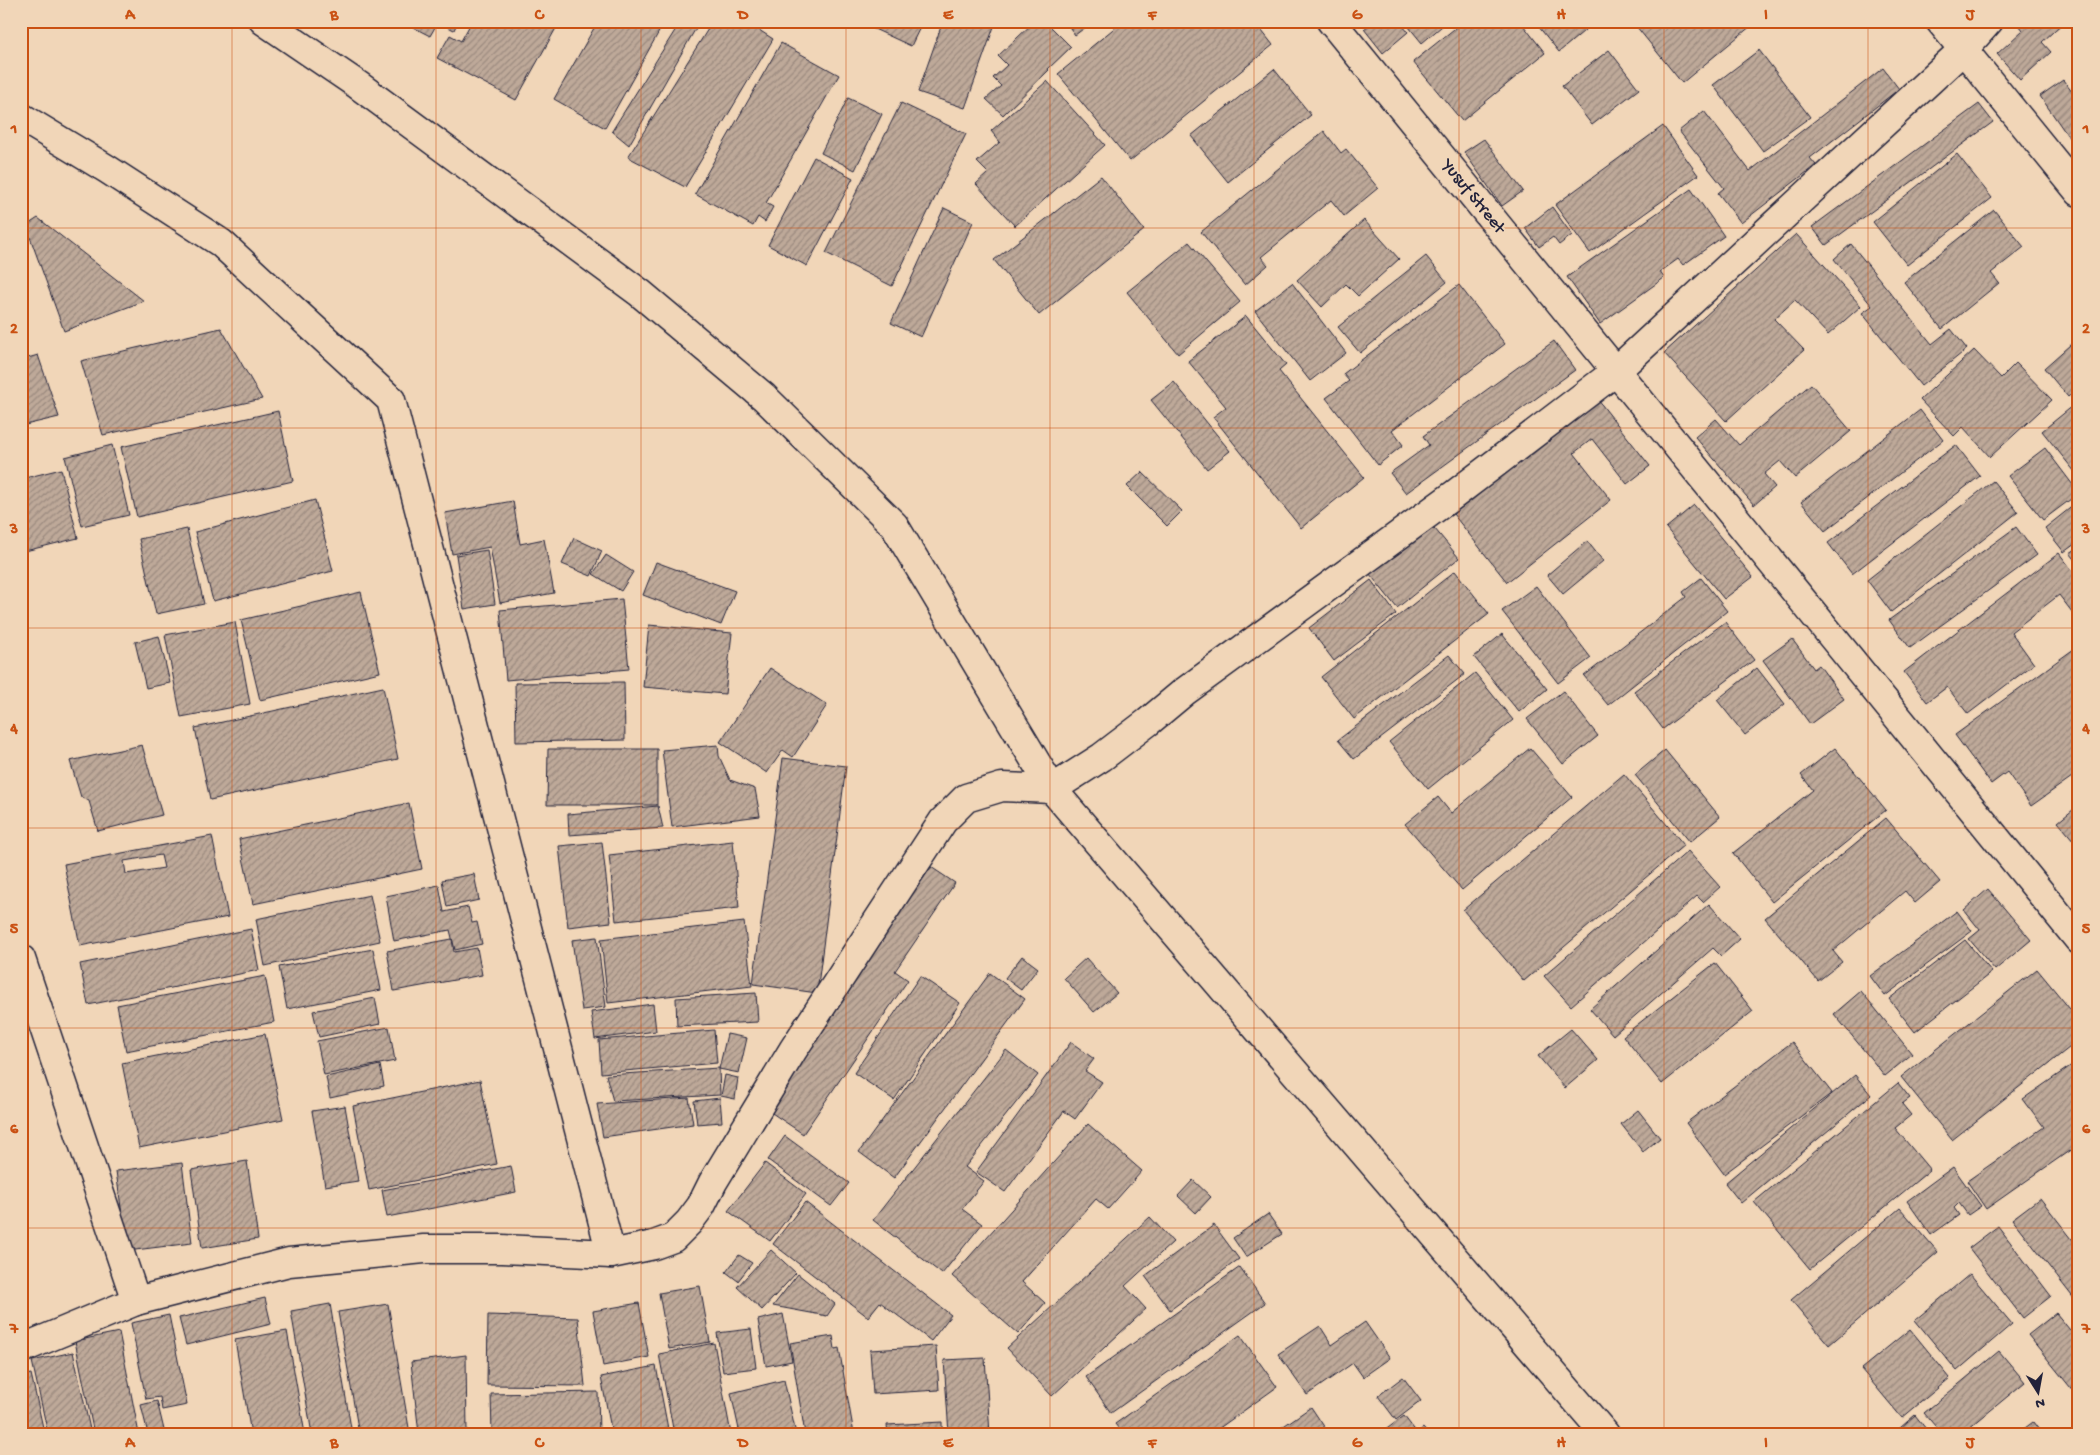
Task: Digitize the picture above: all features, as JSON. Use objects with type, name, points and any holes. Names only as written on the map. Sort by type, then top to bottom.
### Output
[{"type":"street","points":[[264,21],[358,85],[640,293],[764,397],[894,525],[1052,789],[1605,1434]]},
{"type":"street","name":"Yusuf Street","points":[[1331,21],[2079,940]]},
{"type":"street","points":[[1940,21],[2079,192]]},
{"type":"street","points":[[21,1349],[136,1300],[289,1262],[424,1249],[502,1249],[611,1254],[654,1245],[673,1238],[689,1222],[701,1206],[713,1182],[793,1050],[943,820],[966,798],[1002,787],[1052,789],[1102,757],[1184,692],[1454,494],[1615,372],[1964,49],[1989,21]]},
{"type":"street","points":[[21,117],[107,169],[221,243],[391,400],[611,1254]]},
{"type":"street","points":[[21,959],[136,1300]]},
{"type":"building","points":[[401,21],[458,21],[454,30],[438,22],[430,36]]},
{"type":"building","points":[[472,21],[560,21],[516,100],[437,58],[450,35],[461,41]]},
{"type":"building","points":[[598,21],[665,21],[605,128],[554,99]]},
{"type":"building","points":[[681,21],[700,21],[629,145],[612,131]]},
{"type":"building","points":[[713,21],[745,21],[773,39],[685,187],[628,157]]},
{"type":"building","points":[[857,21],[923,21],[911,46]]},
{"type":"building","points":[[943,21],[996,21],[965,108],[918,92]]},
{"type":"building","points":[[1035,21],[1045,21],[1071,47],[1003,115],[986,99],[1001,86],[993,78],[1007,65],[998,56]]},
{"type":"building","points":[[1065,21],[1094,21],[1075,35]]},
{"type":"building","points":[[1123,21],[1254,21],[1273,45],[1130,161],[1058,74]]},
{"type":"building","points":[[1374,21],[1399,21],[1408,32],[1383,53],[1364,29]]},
{"type":"building","points":[[1404,21],[1448,21],[1422,43]]},
{"type":"building","points":[[1464,21],[1520,21],[1545,53],[1462,121],[1413,62]]},
{"type":"building","points":[[1534,21],[1596,21],[1559,52]]},
{"type":"building","points":[[1632,21],[1757,21],[1682,83]]},
{"type":"building","points":[[2016,21],[2065,21],[2042,42],[2051,52],[2020,80],[1997,54],[2023,30]]},
{"type":"building","points":[[781,43],[839,75],[766,203],[773,207],[765,222],[758,217],[753,226],[695,194]]},
{"type":"building","points":[[1609,50],[1639,89],[1592,125],[1562,86]]},
{"type":"building","points":[[1759,50],[1810,117],[1763,151],[1713,85]]},
{"type":"building","points":[[1883,68],[1899,89],[1810,158],[1816,165],[1741,223],[1718,193],[1724,188],[1679,131],[1704,111],[1750,171]]},
{"type":"building","points":[[1274,69],[1311,115],[1228,182],[1191,136]]},
{"type":"building","points":[[2063,80],[2079,101],[2079,152],[2040,96]]},
{"type":"building","points":[[1047,81],[1105,145],[1015,226],[976,184],[988,173],[977,162],[1000,142],[991,131]]},
{"type":"building","points":[[848,98],[882,114],[855,170],[821,153]]},
{"type":"building","points":[[901,103],[966,134],[892,286],[826,253]]},
{"type":"building","points":[[1979,104],[1993,122],[1826,245],[1812,227]]},
{"type":"building","points":[[1663,126],[1698,175],[1590,253],[1555,205]]},
{"type":"building","points":[[1324,131],[1341,153],[1346,149],[1378,188],[1344,216],[1331,200],[1261,257],[1268,265],[1245,285],[1201,232]]},
{"type":"building","points":[[1484,139],[1523,191],[1502,206],[1464,152]]},
{"type":"building","points":[[1957,154],[1992,198],[1907,265],[1873,222]]},
{"type":"building","points":[[814,157],[853,178],[807,266],[768,245]]},
{"type":"building","points":[[1101,176],[1144,230],[1039,315],[994,260]]},
{"type":"building","points":[[1691,189],[1724,236],[1683,265],[1678,259],[1660,272],[1664,278],[1600,324],[1567,277]]},
{"type":"building","points":[[1552,207],[1572,235],[1559,245],[1553,237],[1539,247],[1525,228]]},
{"type":"building","points":[[944,208],[973,222],[921,337],[891,323]]},
{"type":"building","points":[[1994,210],[2024,247],[1991,273],[1999,283],[1942,329],[1904,282]]},
{"type":"building","points":[[38,218],[144,301],[64,331],[26,226]]},
{"type":"building","points":[[1364,220],[1399,259],[1358,296],[1346,284],[1322,307],[1297,280]]},
{"type":"building","points":[[1796,234],[1861,306],[1828,335],[1795,300],[1774,319],[1804,350],[1726,421],[1664,353]]},
{"type":"building","points":[[1189,242],[1240,302],[1178,354],[1127,292]]},
{"type":"building","points":[[1851,244],[1932,344],[1951,329],[1967,349],[1921,386],[1862,313],[1872,306],[1834,259]]},
{"type":"building","points":[[1426,256],[1447,282],[1360,353],[1338,327]]},
{"type":"building","points":[[1292,283],[1346,353],[1310,381],[1255,311]]},
{"type":"building","points":[[1459,285],[1505,344],[1392,430],[1403,445],[1378,465],[1326,398],[1349,381],[1343,374]]},
{"type":"building","points":[[1246,316],[1286,365],[1279,371],[1364,477],[1301,528],[1213,417],[1226,407],[1188,361]]},
{"type":"building","points":[[221,328],[262,399],[103,435],[81,361]]},
{"type":"building","points":[[2079,337],[2079,387],[2068,397],[2044,368]]},
{"type":"building","points":[[1554,341],[1575,370],[1406,493],[1390,473],[1429,445],[1423,436]]},
{"type":"building","points":[[1974,350],[2001,378],[2016,363],[2052,400],[1990,457],[1963,427],[1954,436],[1920,400]]},
{"type":"building","points":[[38,355],[59,417],[21,426],[21,360]]},
{"type":"building","points":[[1174,382],[1230,451],[1207,469],[1151,400]]},
{"type":"building","points":[[1811,384],[1851,431],[1795,478],[1780,461],[1764,474],[1775,487],[1754,505],[1695,437],[1716,419],[1739,445]]},
{"type":"building","points":[[1598,400],[1650,466],[1627,484],[1592,439],[1574,453],[1611,500],[1507,582],[1453,514]]},
{"type":"building","points":[[2079,401],[2079,477],[2042,431]]},
{"type":"building","points":[[1920,410],[1943,440],[1825,531],[1801,502]]},
{"type":"building","points":[[278,411],[293,481],[137,517],[121,447]]},
{"type":"building","points":[[112,445],[129,515],[82,526],[65,457]]},
{"type":"building","points":[[1956,445],[1980,476],[1852,574],[1828,543]]},
{"type":"building","points":[[2045,448],[2079,493],[2043,520],[2008,476]]},
{"type":"building","points":[[61,469],[78,538],[21,552],[21,479]]},
{"type":"building","points":[[1142,472],[1182,511],[1167,526],[1127,486]]},
{"type":"building","points":[[1993,481],[2018,512],[1891,612],[1867,580]]},
{"type":"building","points":[[315,500],[333,571],[213,601],[195,532]]},
{"type":"building","points":[[513,501],[520,544],[544,539],[554,593],[500,603],[490,547],[452,554],[445,513]]},
{"type":"building","points":[[2079,501],[2079,541],[2064,552],[2045,528]]},
{"type":"building","points":[[1694,505],[1753,577],[1724,599],[1666,528]]},
{"type":"building","points":[[1430,523],[1459,558],[1397,608],[1369,573]]},
{"type":"building","points":[[2016,527],[2037,555],[1910,648],[1889,620]]},
{"type":"building","points":[[187,529],[204,604],[156,614],[139,539]]},
{"type":"building","points":[[574,538],[602,551],[591,576],[562,564]]},
{"type":"building","points":[[1587,541],[1603,561],[1563,594],[1547,575]]},
{"type":"building","points":[[2079,547],[2079,564],[2070,553]]},
{"type":"building","points":[[487,550],[495,604],[464,609],[456,555]]},
{"type":"building","points":[[2059,553],[2079,579],[2079,621],[2059,595],[2011,632],[2034,664],[1968,714],[1947,687],[1927,702],[1904,672]]},
{"type":"building","points":[[606,555],[633,572],[621,591],[593,574]]},
{"type":"building","points":[[656,562],[735,591],[721,625],[643,595]]},
{"type":"building","points":[[1455,571],[1489,614],[1354,719],[1321,677]]},
{"type":"building","points":[[1701,578],[1727,611],[1608,705],[1584,676],[1686,597],[1683,592]]},
{"type":"building","points":[[1371,580],[1396,614],[1334,661],[1309,628]]},
{"type":"building","points":[[1536,586],[1591,658],[1558,683],[1502,611]]},
{"type":"building","points":[[361,592],[380,672],[260,700],[241,620]]},
{"type":"building","points":[[622,599],[629,669],[506,680],[500,610]]},
{"type":"building","points":[[235,622],[250,704],[181,717],[165,635]]},
{"type":"building","points":[[1725,622],[1754,660],[1663,729],[1634,691]]},
{"type":"building","points":[[649,625],[732,633],[725,694],[643,687]]},
{"type":"building","points":[[1502,634],[1547,689],[1519,712],[1474,657]]},
{"type":"building","points":[[159,636],[170,683],[146,688],[135,642]]},
{"type":"building","points":[[1792,639],[1814,669],[1819,665],[1844,699],[1810,724],[1763,660]]},
{"type":"building","points":[[2078,646],[2079,772],[2031,806],[2007,772],[1991,784],[1955,735]]},
{"type":"building","points":[[1449,655],[1465,674],[1354,759],[1338,740]]},
{"type":"building","points":[[770,668],[827,705],[793,757],[783,750],[767,773],[720,742]]},
{"type":"building","points":[[1757,668],[1785,704],[1745,735],[1717,700]]},
{"type":"building","points":[[1475,673],[1513,720],[1428,789],[1389,742]]},
{"type":"building","points":[[624,682],[625,740],[516,742],[515,683]]},
{"type":"building","points":[[383,687],[398,759],[210,800],[195,728]]},
{"type":"building","points":[[1563,691],[1598,736],[1563,764],[1527,719]]},
{"type":"building","points":[[142,745],[162,815],[98,831],[89,801],[81,797],[70,761]]},
{"type":"building","points":[[718,745],[719,756],[730,780],[755,789],[760,816],[672,827],[662,750]]},
{"type":"building","points":[[1530,748],[1572,797],[1462,890],[1405,824],[1438,797],[1451,813]]},
{"type":"building","points":[[1835,748],[1886,810],[1772,902],[1733,853],[1813,790],[1801,775]]},
{"type":"building","points":[[548,749],[657,749],[657,805],[547,805]]},
{"type":"building","points":[[1665,750],[1720,817],[1690,842],[1635,775]]},
{"type":"building","points":[[783,758],[846,766],[817,993],[753,984]]},
{"type":"building","points":[[1624,774],[1684,845],[1524,981],[1463,910]]},
{"type":"building","points":[[409,803],[422,869],[253,904],[239,839]]},
{"type":"building","points":[[2079,805],[2079,847],[2058,822]]},
{"type":"building","points":[[658,806],[663,828],[569,835],[568,814]]},
{"type":"building","points":[[1886,818],[1940,882],[1915,903],[1905,891],[1833,951],[1842,962],[1818,981],[1765,918]]},
{"type":"building","points":[[212,836],[228,917],[80,946],[64,864]],"holes":[[[161,855],[164,868],[126,874],[124,861]]]},
{"type":"building","points":[[733,841],[739,908],[616,921],[609,855]]},
{"type":"building","points":[[602,842],[611,922],[568,927],[559,846]]},
{"type":"building","points":[[1688,851],[1720,887],[1703,902],[1697,896],[1571,1006],[1544,976]]},
{"type":"building","points":[[931,867],[955,883],[895,971],[908,980],[803,1134],[766,1109]]},
{"type":"building","points":[[474,874],[479,900],[447,907],[442,880]]},
{"type":"building","points":[[439,885],[444,912],[468,907],[472,923],[477,922],[482,944],[455,950],[450,930],[394,941],[386,896]]},
{"type":"building","points":[[1988,889],[2031,940],[1995,970],[1969,939],[1980,930],[1964,910]]},
{"type":"building","points":[[370,895],[380,941],[265,966],[256,919]]},
{"type":"building","points":[[1709,904],[1740,939],[1721,956],[1713,948],[1613,1035],[1590,1009]]},
{"type":"building","points":[[1957,911],[1972,931],[1885,996],[1870,976]]},
{"type":"building","points":[[744,922],[752,986],[608,1003],[601,939]]},
{"type":"building","points":[[251,929],[259,970],[88,1005],[80,964]]},
{"type":"building","points":[[597,937],[606,1007],[582,1010],[572,940]]},
{"type":"building","points":[[452,939],[454,952],[477,948],[482,975],[394,991],[387,951]]},
{"type":"building","points":[[1965,940],[1992,972],[1915,1032],[1889,999]]},
{"type":"building","points":[[373,949],[381,990],[287,1009],[279,967]]},
{"type":"building","points":[[1022,956],[1038,968],[1021,990],[1005,978]]},
{"type":"building","points":[[1086,958],[1117,993],[1094,1012],[1064,978]]},
{"type":"building","points":[[1715,963],[1753,1011],[1662,1084],[1623,1036]]},
{"type":"building","points":[[2037,969],[2079,1020],[2079,1040],[1952,1140],[1901,1077]]},
{"type":"building","points":[[990,973],[1025,999],[894,1178],[859,1152]]},
{"type":"building","points":[[265,976],[274,1022],[126,1051],[117,1005]]},
{"type":"building","points":[[920,976],[960,1003],[894,1100],[854,1073]]},
{"type":"building","points":[[1861,991],[1912,1054],[1885,1076],[1834,1014]]},
{"type":"building","points":[[756,993],[758,1022],[677,1026],[676,998]]},
{"type":"building","points":[[375,998],[380,1024],[319,1037],[313,1011]]},
{"type":"building","points":[[653,1004],[656,1031],[595,1039],[591,1012]]},
{"type":"building","points":[[389,1027],[395,1061],[324,1075],[317,1041]]},
{"type":"building","points":[[1571,1029],[1598,1060],[1565,1088],[1538,1056]]},
{"type":"building","points":[[714,1030],[717,1063],[601,1073],[599,1040]]},
{"type":"building","points":[[265,1034],[283,1119],[139,1148],[122,1063]]},
{"type":"building","points":[[727,1034],[747,1038],[739,1073],[719,1069]]},
{"type":"building","points":[[1071,1042],[1094,1059],[1085,1071],[1102,1082],[1075,1119],[1064,1111],[1005,1192],[976,1172]]},
{"type":"building","points":[[1792,1042],[1832,1093],[1724,1174],[1686,1123]]},
{"type":"building","points":[[1006,1050],[1038,1075],[965,1167],[984,1181],[962,1209],[982,1224],[942,1274],[873,1220]]},
{"type":"building","points":[[2079,1060],[2079,1144],[1986,1209],[1967,1181],[2044,1127],[2023,1099]]},
{"type":"building","points":[[380,1065],[384,1086],[330,1098],[326,1077]]},
{"type":"building","points":[[719,1068],[720,1095],[613,1101],[606,1075]]},
{"type":"building","points":[[725,1075],[738,1078],[735,1099],[721,1096]]},
{"type":"building","points":[[1855,1075],[1871,1095],[1741,1203],[1725,1183]]},
{"type":"building","points":[[480,1080],[497,1164],[369,1190],[353,1106]]},
{"type":"building","points":[[1898,1083],[1910,1098],[1902,1104],[1911,1115],[1895,1128],[1930,1170],[1810,1269],[1754,1202]]},
{"type":"building","points":[[689,1098],[693,1124],[603,1137],[597,1104]]},
{"type":"building","points":[[720,1098],[722,1122],[697,1124],[694,1101]]},
{"type":"building","points":[[345,1106],[358,1181],[325,1186],[312,1111]]},
{"type":"building","points":[[1638,1110],[1660,1138],[1643,1152],[1621,1124]]},
{"type":"building","points":[[1088,1124],[1142,1171],[1108,1209],[1096,1199],[1022,1282],[1045,1303],[1018,1334],[952,1276]]},
{"type":"building","points":[[785,1136],[849,1183],[831,1206],[768,1160]]},
{"type":"building","points":[[247,1161],[258,1239],[202,1248],[191,1170]]},
{"type":"building","points":[[182,1163],[192,1243],[127,1251],[116,1171]]},
{"type":"building","points":[[765,1163],[806,1194],[770,1241],[728,1211]]},
{"type":"building","points":[[511,1166],[516,1192],[387,1217],[382,1190]]},
{"type":"building","points":[[1953,1167],[1981,1206],[1968,1215],[1959,1203],[1954,1208],[1959,1215],[1931,1235],[1907,1201]]},
{"type":"building","points":[[1193,1180],[1211,1197],[1196,1213],[1178,1196]]},
{"type":"building","points":[[2040,1198],[2079,1248],[2079,1305],[2012,1219]]},
{"type":"building","points":[[805,1202],[951,1315],[931,1341],[880,1302],[868,1317],[773,1244]]},
{"type":"building","points":[[1900,1208],[1938,1252],[1829,1345],[1791,1300]]},
{"type":"building","points":[[1268,1214],[1282,1234],[1246,1257],[1233,1238]]},
{"type":"building","points":[[1150,1217],[1173,1242],[1125,1286],[1146,1309],[1052,1396],[1007,1348]]},
{"type":"building","points":[[1214,1225],[1239,1259],[1170,1310],[1145,1276]]},
{"type":"building","points":[[1998,1226],[2051,1296],[2023,1318],[1969,1248]]},
{"type":"building","points":[[771,1250],[796,1273],[762,1310],[737,1287]]},
{"type":"building","points":[[739,1255],[752,1263],[738,1281],[726,1272]]},
{"type":"building","points":[[1240,1267],[1265,1303],[1111,1413],[1086,1377]]},
{"type":"building","points":[[798,1274],[835,1304],[827,1316],[773,1306]]},
{"type":"building","points":[[1970,1274],[2012,1324],[1957,1371],[1915,1320]]},
{"type":"building","points":[[700,1286],[710,1342],[669,1349],[659,1293]]},
{"type":"building","points":[[265,1298],[271,1324],[186,1345],[179,1318]]},
{"type":"building","points":[[639,1303],[649,1357],[603,1366],[593,1311]]},
{"type":"building","points":[[330,1304],[352,1434],[312,1434],[291,1311]]},
{"type":"building","points":[[388,1304],[410,1434],[359,1434],[338,1312]]},
{"type":"building","points":[[2056,1313],[2079,1341],[2079,1398],[2028,1335]]},
{"type":"building","points":[[783,1314],[792,1361],[766,1366],[758,1320]]},
{"type":"building","points":[[169,1315],[187,1405],[162,1410],[160,1397],[146,1399],[131,1323]]},
{"type":"building","points":[[488,1315],[578,1318],[585,1386],[487,1385]]},
{"type":"building","points":[[1365,1322],[1390,1358],[1363,1377],[1353,1363],[1307,1395],[1278,1354],[1320,1326],[1332,1345]]},
{"type":"building","points":[[751,1329],[756,1368],[723,1372],[717,1333]]},
{"type":"building","points":[[1910,1329],[1950,1378],[1902,1418],[1861,1369]]},
{"type":"building","points":[[287,1331],[305,1434],[251,1434],[235,1340]]},
{"type":"building","points":[[119,1332],[139,1434],[94,1434],[75,1341]]},
{"type":"building","points":[[1240,1335],[1277,1387],[1211,1434],[1123,1434],[1115,1424]]},
{"type":"building","points":[[833,1336],[835,1349],[839,1348],[854,1434],[805,1434],[790,1343]]},
{"type":"building","points":[[714,1343],[731,1434],[674,1434],[659,1354]]},
{"type":"building","points":[[936,1346],[939,1390],[873,1394],[870,1350]]},
{"type":"building","points":[[1999,1351],[2025,1382],[1962,1434],[1942,1434],[1924,1413]]},
{"type":"building","points":[[73,1352],[91,1434],[48,1434],[32,1361]]},
{"type":"building","points":[[466,1355],[467,1434],[419,1434],[411,1362]]},
{"type":"building","points":[[985,1358],[990,1434],[949,1434],[944,1360]]},
{"type":"building","points":[[656,1366],[669,1434],[612,1434],[601,1377]]},
{"type":"building","points":[[31,1374],[44,1432],[21,1434],[21,1376]]},
{"type":"building","points":[[1403,1377],[1421,1401],[1396,1420],[1378,1396]]},
{"type":"building","points":[[784,1380],[796,1434],[740,1434],[731,1393]]},
{"type":"building","points":[[598,1392],[599,1434],[492,1434],[491,1394]]},
{"type":"building","points":[[157,1401],[165,1434],[148,1434],[141,1405]]},
{"type":"building","points":[[1311,1407],[1329,1434],[1272,1434]]},
{"type":"building","points":[[1915,1415],[1930,1434],[1893,1434]]},
{"type":"building","points":[[1404,1416],[1417,1433],[1423,1428],[1428,1434],[1380,1434]]},
{"type":"building","points":[[942,1422],[942,1434],[888,1434],[887,1425]]},
{"type":"building","points":[[2033,1422],[2042,1434],[2017,1434]]}]
